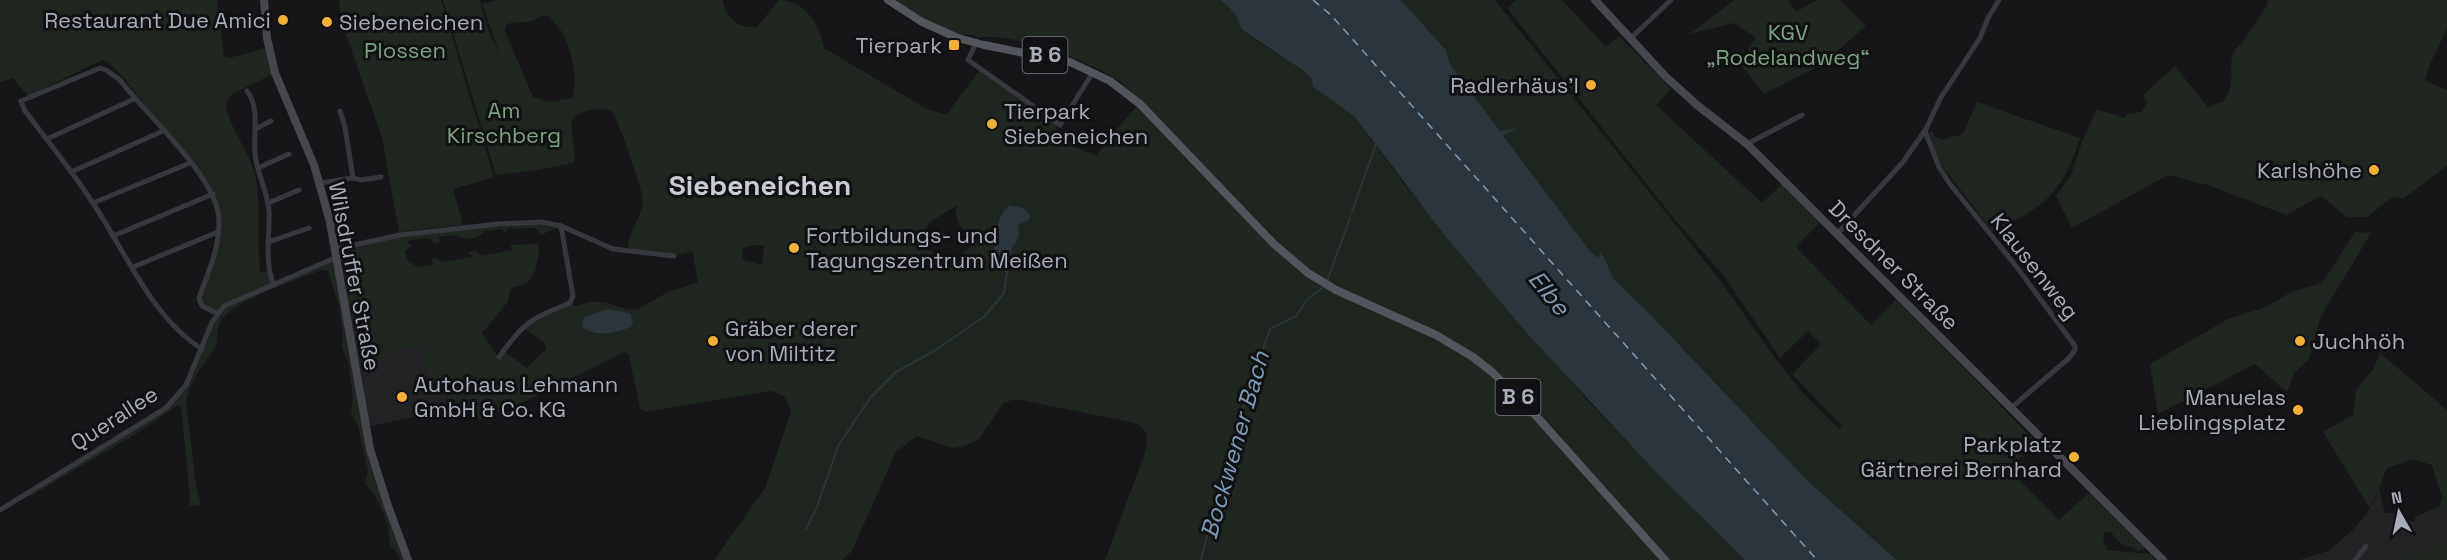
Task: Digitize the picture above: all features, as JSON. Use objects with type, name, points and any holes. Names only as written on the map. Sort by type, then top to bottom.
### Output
[{"type":"main road","name":"Wilsdruffer Straße","points":[[264,0],[267,38],[277,80],[320,183],[336,253],[370,449],[387,506],[408,560]]},
{"type":"main road","name":"B 6","points":[[888,0],[922,22],[951,35],[976,43],[1052,57],[1093,72],[1110,81],[1140,104],[1289,258],[1326,284],[1436,335],[1473,357],[1492,372],[1529,408],[1665,560]]},
{"type":"main road","name":"Dresdner Straße","points":[[1595,0],[1666,77],[1697,105],[1748,144],[2163,560]]},
{"type":"street","points":[[1631,38],[1671,0]]},
{"type":"street","points":[[1838,233],[1903,162],[1926,129],[1940,99],[1980,38],[1999,0]]},
{"type":"street","points":[[976,43],[968,60],[1060,125],[1093,72]]},
{"type":"street","points":[[202,350],[188,340],[163,314],[93,203],[25,111],[21,101],[100,68],[113,74],[190,163],[213,194],[218,210],[218,232],[213,265],[199,298],[202,306],[218,314],[224,306],[274,285],[336,253],[400,235],[498,224],[546,223],[561,226],[613,249],[674,256]]},
{"type":"street","points":[[247,91],[251,96],[258,168],[268,203],[269,271],[274,285]]},
{"type":"street","points":[[47,139],[134,99]]},
{"type":"street","points":[[340,111],[345,127],[353,178]]},
{"type":"street","points":[[1748,144],[1802,115]]},
{"type":"street","points":[[255,129],[271,121]]},
{"type":"street","name":"Klausenweg","points":[[1926,129],[1939,167],[1950,184],[2016,266],[2075,346],[2075,350],[2068,358],[2011,408]]},
{"type":"street","points":[[71,172],[163,131]]},
{"type":"street","points":[[258,168],[289,154]]},
{"type":"street","points":[[93,203],[190,163]]},
{"type":"street","points":[[320,183],[381,177]]},
{"type":"street","points":[[268,203],[299,190]]},
{"type":"street","points":[[113,236],[213,194]]},
{"type":"street","points":[[499,357],[523,326],[536,317],[570,303],[573,296],[561,226]]},
{"type":"street","points":[[268,242],[309,228]]},
{"type":"street","points":[[133,267],[218,232]]},
{"type":"street","name":"Querallee","points":[[0,510],[166,408],[186,385],[218,314]]},
{"type":"street","points":[[2355,560],[2366,546]]},
{"type":"shaded area","points":[[423,346],[430,388],[449,384],[452,400],[433,404],[434,413],[365,427],[355,368],[376,362],[397,349]]},
{"type":"shaded area","points":[[2379,490],[2385,513],[2401,513],[2402,521],[2415,521],[2415,517],[2439,507],[2444,511],[2447,510],[2447,542],[2392,560],[2299,560],[2328,551],[2352,531],[2366,515]]},
{"type":"green space","name":"Am Kirschberg","points":[[0,0],[217,0],[224,56],[229,58],[270,47],[275,73],[232,94],[226,102],[230,120],[254,171],[259,208],[260,273],[269,271],[274,285],[337,257],[335,249],[376,239],[523,222],[561,226],[541,235],[535,228],[508,229],[505,233],[501,229],[485,231],[471,239],[456,235],[438,237],[442,242],[435,243],[429,238],[406,241],[411,246],[405,251],[407,259],[417,267],[434,264],[431,259],[437,258],[443,262],[473,257],[468,252],[475,251],[481,256],[513,250],[510,245],[538,244],[539,256],[532,277],[525,283],[511,288],[507,303],[482,333],[499,359],[505,352],[527,368],[546,349],[545,343],[524,328],[536,318],[569,304],[576,306],[590,302],[604,302],[628,310],[638,309],[666,293],[698,282],[693,254],[692,252],[674,256],[628,252],[629,239],[643,203],[640,186],[612,111],[590,110],[579,114],[571,121],[575,159],[573,163],[496,175],[443,0],[480,0],[485,23],[501,57],[482,4],[498,0],[723,0],[727,12],[734,21],[750,27],[757,27],[779,0],[788,1],[803,9],[815,22],[824,48],[925,108],[946,115],[979,71],[1055,125],[1062,142],[1097,156],[1111,135],[1142,101],[1122,83],[1098,69],[1044,48],[1006,38],[977,38],[974,34],[966,35],[945,29],[896,0],[1220,0],[1234,13],[1241,30],[1270,49],[1284,55],[1354,116],[1405,185],[1588,401],[1745,560],[1105,560],[1144,456],[1147,436],[1143,429],[1135,423],[1016,399],[1003,403],[979,439],[965,446],[952,448],[917,436],[896,452],[852,551],[842,560],[714,560],[765,488],[791,412],[782,395],[770,391],[646,412],[640,409],[629,355],[624,352],[524,402],[479,420],[472,406],[434,413],[433,404],[452,400],[449,385],[430,388],[422,346],[397,349],[376,362],[356,368],[365,427],[408,560],[400,560],[397,552],[389,546],[387,522],[379,504],[365,484],[368,471],[358,426],[351,414],[353,397],[348,361],[342,347],[343,336],[339,306],[328,271],[322,270],[255,297],[230,311],[222,319],[216,346],[193,381],[186,402],[196,485],[201,506],[195,505],[188,508],[190,497],[181,407],[178,405],[139,432],[29,497],[25,494],[166,408],[181,393],[218,314],[199,303],[213,265],[219,223],[213,194],[124,78],[108,62],[102,60],[28,96],[13,78],[0,82]],"holes":[[[541,16],[548,16],[566,40],[575,84],[572,98],[549,102],[533,97],[505,30],[507,24],[537,19]],[[957,205],[956,215],[959,224],[973,238],[969,248],[961,255],[948,257],[928,250],[919,241],[929,223]],[[1029,214],[1018,225],[1018,237],[1012,248],[1011,259],[1002,270],[994,245]],[[764,245],[762,265],[743,260],[744,247]]]},
{"type":"green space","name":"Plossen","points":[[339,0],[441,0],[494,177],[453,189],[461,225],[399,232],[382,138],[341,20]]},
{"type":"green space","points":[[1401,0],[1495,0],[1719,279],[1802,392],[1839,429],[1842,426],[1792,374],[1821,344],[1808,331],[1780,358],[1724,276],[1676,221],[1507,8],[1516,0],[1562,0],[1606,47],[1619,36],[1671,89],[1656,105],[1762,203],[1785,181],[1823,219],[1796,247],[1871,325],[1897,299],[2037,443],[2008,469],[2059,520],[2090,492],[2146,548],[2138,551],[2133,547],[2123,545],[2111,532],[2105,532],[2103,537],[2107,550],[2150,554],[2156,560],[1897,560],[1810,483],[1613,278],[1600,256],[1597,257],[1590,251],[1450,64],[1446,50]]},
{"type":"green space","name":"KGV „Rodelandweg“","points":[[1734,0],[1788,0],[1796,12],[1817,0],[1840,0],[1866,26],[1821,65],[1764,94],[1739,63],[1756,38],[1734,23],[1690,34]]},
{"type":"green space","points":[[2268,0],[2447,0],[2447,29],[2430,64],[2425,81],[2447,90],[2447,166],[2403,199],[2394,196],[2367,217],[2347,217],[2321,196],[2286,215],[2211,186],[2168,175],[2072,228],[2056,196],[2071,175],[2083,139],[2097,109],[2124,118],[2127,114],[2142,112],[2147,102],[2143,95],[2175,66],[2208,107],[2224,101],[2230,88],[2233,54],[2267,6]]},
{"type":"green space","points":[[1977,102],[2080,138],[2066,173],[2049,196],[2026,214],[1992,231],[1939,162],[1929,132],[1933,131],[1934,136],[1941,140],[1963,134]]},
{"type":"green space","points":[[2355,232],[2371,233],[2321,316],[2309,359],[2294,373],[2287,392],[2255,364],[2158,414],[2150,364],[2228,319],[2266,307],[2293,291],[2322,283]]},
{"type":"green space","points":[[2380,353],[2447,410],[2447,510],[2444,511],[2439,507],[2442,497],[2432,465],[2412,459],[2386,469],[2379,490],[2369,507],[2323,432],[2353,415],[2356,390],[2374,368]]},
{"type":"green space","points":[[2447,542],[2447,560],[2392,560]]},
{"type":"water","name":"Elbe","points":[[1220,0],[1401,0],[1446,50],[1450,64],[1500,131],[1518,128],[1503,135],[1590,251],[1597,257],[1600,256],[1601,251],[1613,278],[1810,483],[1897,560],[1745,560],[1652,468],[1524,330],[1442,232],[1354,116],[1313,87],[1312,79],[1304,71],[1241,29],[1234,13]]},
{"type":"water","points":[[1009,205],[1023,208],[1029,214],[1030,219],[1018,225],[1018,237],[1012,248],[1010,269],[1007,273],[996,260],[994,250],[999,220]]},
{"type":"water","points":[[608,309],[630,313],[633,321],[631,327],[612,333],[600,333],[582,327],[584,317]]},
{"type":"waterway","points":[[1352,212],[1376,144]]},
{"type":"waterway","name":"Bockwener Bach","points":[[1327,281],[1350,218]]},
{"type":"waterway","points":[[806,529],[817,507],[838,446],[870,398],[896,372],[934,351],[985,316],[1004,293],[1007,273]]},
{"type":"waterway","name":"Bockwener Bach","points":[[1201,560],[1232,443],[1270,329],[1296,316],[1307,300],[1324,286]]},
{"type":"ferry route","points":[[1313,0],[1331,15],[1817,560]]},
{"type":"place","name":"Restaurant Due Amici","points":[[283,20]]},
{"type":"place","name":"Siebeneichen","points":[[327,22]]},
{"type":"place","name":"Tierpark","points":[[954,45]]},
{"type":"place","name":"Radlerhäus'l","points":[[1591,85]]},
{"type":"place","name":"Tierpark Siebeneichen","points":[[992,124]]},
{"type":"place","name":"Karlshöhe","points":[[2374,170]]},
{"type":"place","name":"Fortbildungs- und Tagungszentrum Meißen","points":[[794,248]]},
{"type":"place","name":"Gräber derer von Miltitz","points":[[713,341]]},
{"type":"place","name":"Juchhöh","points":[[2300,341]]},
{"type":"place","name":"Autohaus Lehmann GmbH & Co. KG","points":[[402,397]]},
{"type":"place","name":"Manuelas Lieblingsplatz","points":[[2298,410]]},
{"type":"place","name":"Parkplatz Gärtnerei Bernhard","points":[[2074,457]]},
{"type":"district","name":"Siebeneichen","points":[[760,185]]}]
